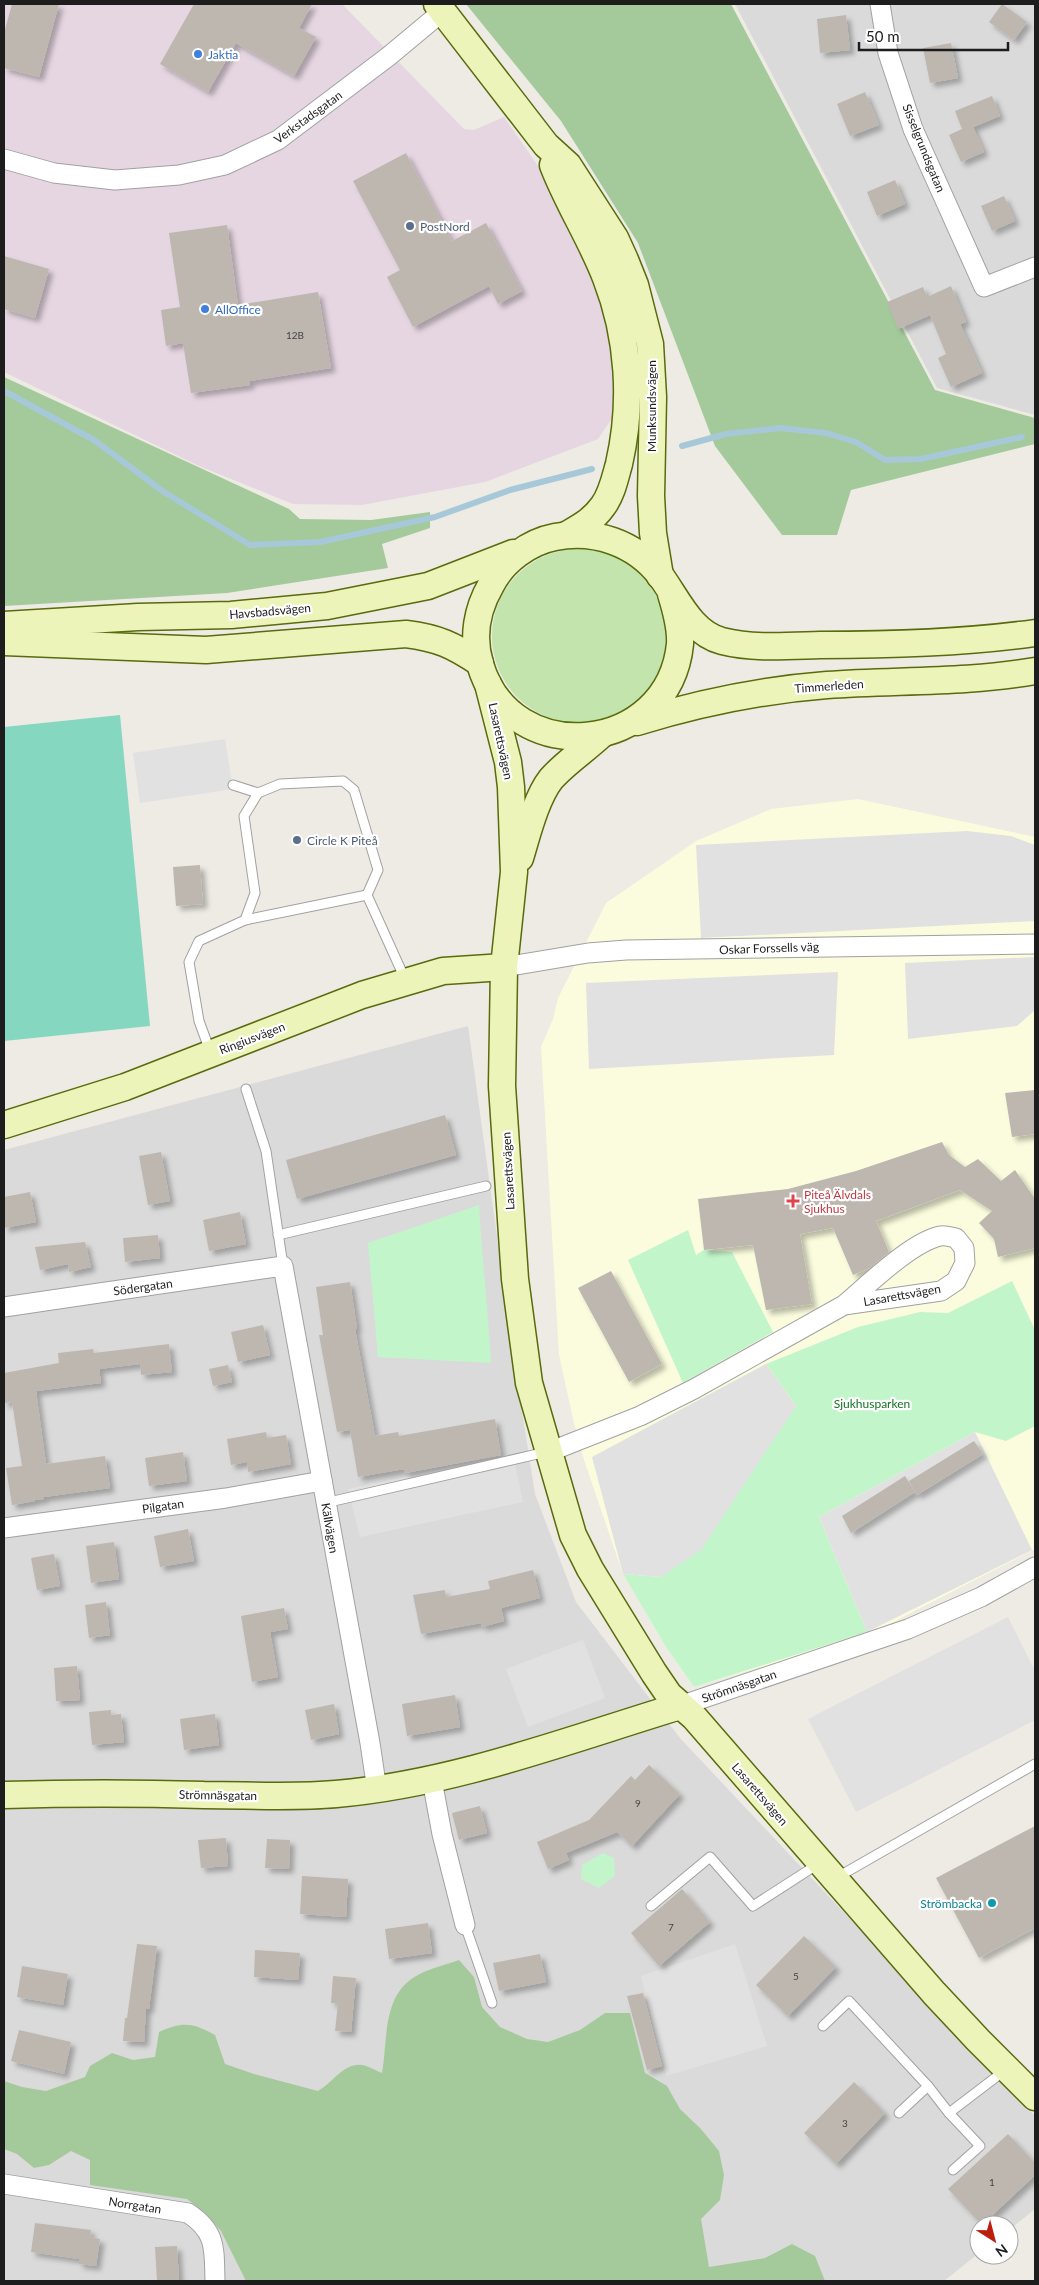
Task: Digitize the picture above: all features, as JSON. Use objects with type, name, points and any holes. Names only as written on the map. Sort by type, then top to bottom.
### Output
[{"type":"street","name":"Sisselgrundsgatan","points":[[880,4],[888,53],[913,129],[984,287],[1035,267]]},
{"type":"street","name":"Munksundsvägen","points":[[440,7],[546,145],[568,165],[615,238],[635,285],[643,314],[650,344],[653,370],[651,496],[654,533],[666,585],[678,618],[680,643],[675,668],[664,691],[647,711],[627,726]]},
{"type":"street","name":"Verkstadsgatan","points":[[4,159],[54,173],[116,180],[179,175],[225,165],[278,140],[382,62],[440,7]]},
{"type":"street","name":"Munksundsvägen","points":[[546,145],[557,174],[607,280],[622,333],[628,395],[626,426],[614,483],[604,505],[590,522],[568,534]]},
{"type":"street","name":"Havsbadsvägen","points":[[4,625],[138,617],[231,615],[327,606],[428,586],[547,539],[568,534]]},
{"type":"street","points":[[568,534],[589,534],[610,539],[629,548],[646,560],[688,616],[704,633],[720,641],[778,646],[864,645],[948,641],[1035,633]]},
{"type":"street","name":"Lasarettsvägen","points":[[528,547],[510,560],[495,577],[484,597],[477,626],[476,641],[508,762],[511,787],[514,872],[504,967],[502,1086],[516,1279],[529,1383],[566,1517],[586,1561],[669,1695],[694,1717],[934,1993],[1035,2097]]},
{"type":"street","points":[[4,642],[206,650],[406,634],[438,639],[454,646],[484,673],[504,706],[525,723],[549,734],[576,738],[601,736],[627,726]]},
{"type":"street","name":"Timmerleden","points":[[627,726],[715,700],[759,692],[826,685],[917,681],[1035,671]]},
{"type":"street","name":"Lasarettsvägen","points":[[513,888],[520,856],[544,790],[551,779],[601,736]]},
{"type":"street","name":"Oskar Forssells väg","points":[[504,967],[588,953],[626,950],[1035,944]]},
{"type":"street","name":"Ringiusvägen","points":[[4,1126],[125,1087],[362,995],[443,971],[504,967]]},
{"type":"street","name":"Lasarettsvägen","points":[[549,1452],[648,1412],[763,1351],[844,1305],[897,1261],[921,1244],[942,1236],[956,1238],[964,1248],[965,1263],[956,1281],[941,1291],[844,1305]]},
{"type":"street","name":"Södergatan","points":[[4,1307],[283,1266]]},
{"type":"street","name":"Källvägen","points":[[283,1266],[377,1790]]},
{"type":"street","name":"Pilgatan","points":[[4,1528],[226,1498],[322,1480]]},
{"type":"street","name":"Strömnäsgatan","points":[[4,1795],[85,1792],[296,1796],[377,1790],[432,1780],[680,1706],[911,1628],[981,1597],[1035,1567]]},
{"type":"street","points":[[432,1780],[442,1834],[465,1925]]},
{"type":"street","name":"Norrgatan","points":[[4,2184],[188,2213],[201,2222],[210,2233],[215,2281]]},
{"type":"lane","points":[[245,920],[255,893],[244,816],[258,793],[280,784],[343,781],[354,790],[378,870],[368,895],[406,982]]},
{"type":"lane","points":[[232,785],[258,793]]},
{"type":"lane","points":[[211,1054],[199,1021],[189,962],[199,941],[245,920],[368,895]]},
{"type":"lane","points":[[246,1089],[266,1151],[283,1266]]},
{"type":"lane","points":[[278,1235],[486,1186]]},
{"type":"lane","points":[[325,1503],[549,1452]]},
{"type":"lane","points":[[651,1906],[710,1857],[753,1906],[1035,1764]]},
{"type":"lane","points":[[465,1925],[492,2003]]},
{"type":"lane","points":[[823,2026],[849,2001],[928,2086],[980,2146],[953,2170]]},
{"type":"lane","points":[[949,2112],[1006,2069]]},
{"type":"lane","points":[[899,2113],[928,2086]]},
{"type":"shaded area","points":[[4,4],[342,4],[464,129],[474,130],[504,117],[538,166],[600,283],[614,366],[613,417],[598,439],[485,482],[362,505],[293,504],[199,466],[4,372]]},
{"type":"shaded area","points":[[735,4],[1035,4],[1035,415],[937,388]]},
{"type":"shaded area","points":[[225,739],[233,789],[140,803],[133,753]]},
{"type":"shaded area","name":"Piteå Älvdals Sjukhus","points":[[858,799],[1035,837],[1035,1549],[868,1635],[694,1687],[666,1647],[623,1574],[584,1460],[574,1423],[559,1355],[541,1047],[553,1019],[558,998],[606,903],[696,841],[771,809]]},
{"type":"shaded area","points":[[967,831],[1011,836],[1035,845],[1035,921],[701,938],[696,845]]},
{"type":"shaded area","points":[[1035,957],[1035,1010],[1017,1026],[908,1039],[905,963]]},
{"type":"shaded area","points":[[838,972],[834,1055],[589,1069],[586,983]]},
{"type":"shaded area","points":[[468,1026],[515,1367],[535,1494],[576,1602],[680,1738],[1035,2116],[1035,2209],[1019,2222],[1019,2215],[969,2215],[969,2261],[944,2281],[4,2281],[4,1150]]},
{"type":"shaded area","points":[[766,1364],[796,1406],[701,1550],[661,1577],[623,1574],[592,1457]]},
{"type":"shaded area","points":[[975,1432],[1032,1550],[867,1632],[819,1517]]},
{"type":"shaded area","points":[[513,1455],[523,1502],[360,1537],[348,1489]]},
{"type":"shaded area","points":[[1008,1617],[1035,1671],[1035,1720],[856,1812],[808,1719]]},
{"type":"shaded area","points":[[583,1640],[605,1698],[528,1727],[506,1669]]},
{"type":"shaded area","points":[[735,1944],[767,2046],[666,2076],[641,1976]]},
{"type":"green space","points":[[466,4],[731,4],[935,390],[1035,418],[1035,444],[851,490],[837,535],[782,535],[715,446],[638,243],[561,121]]},
{"type":"green space","points":[[4,377],[289,509],[300,519],[371,520],[430,512],[430,528],[382,544],[388,568],[227,593],[4,606]]},
{"type":"green space","points":[[579,549],[596,551],[612,556],[634,569],[646,581],[662,611],[666,636],[664,653],[659,669],[646,691],[634,703],[604,719],[579,723],[562,721],[546,716],[524,703],[512,691],[496,661],[492,636],[494,619],[499,603],[512,581],[524,569],[554,553]]},
{"type":"green space","points":[[120,715],[150,1026],[4,1041],[4,727]]},
{"type":"green space","points":[[479,1205],[491,1363],[378,1357],[368,1243]]},
{"type":"green space","points":[[688,1230],[696,1255],[704,1250],[732,1252],[773,1332],[683,1383],[628,1260]]},
{"type":"green space","name":"Sjukhusparken","points":[[1012,1281],[1035,1330],[1035,1426],[1006,1441],[975,1432],[819,1517],[867,1632],[694,1687],[666,1647],[623,1574],[661,1577],[796,1406],[766,1364],[858,1327],[920,1312],[948,1313]]},
{"type":"green space","points":[[603,1853],[614,1858],[615,1876],[599,1888],[581,1879],[582,1865]]},
{"type":"green space","points":[[459,1960],[474,1977],[482,2007],[500,2027],[527,2039],[548,2042],[580,2030],[605,2013],[630,2013],[645,2073],[667,2086],[680,2109],[701,2129],[719,2151],[724,2175],[720,2200],[701,2219],[709,2267],[765,2258],[792,2244],[815,2256],[825,2281],[246,2281],[221,2231],[205,2213],[187,2199],[90,2185],[90,2160],[71,2151],[49,2165],[34,2168],[17,2154],[4,2149],[4,2081],[22,2087],[46,2091],[85,2077],[90,2066],[112,2053],[133,2060],[155,2057],[159,2032],[175,2026],[194,2026],[215,2035],[225,2064],[254,2074],[318,2091],[344,2070],[355,2065],[362,2065],[382,2073],[389,2018],[392,2005],[398,1993],[406,1983],[418,1975]]},
{"type":"building","points":[[12,4],[59,4],[39,77],[4,68],[4,33]]},
{"type":"building","name":"Jaktia","points":[[194,4],[312,4],[299,28],[316,37],[294,76],[236,43],[208,92],[160,64]]},
{"type":"building","points":[[1002,4],[1027,22],[1014,40],[989,22]]},
{"type":"building","points":[[846,15],[850,50],[820,53],[817,19]]},
{"type":"building","points":[[951,43],[958,78],[930,83],[923,48]]},
{"type":"building","points":[[865,92],[879,125],[850,136],[837,104]]},
{"type":"building","points":[[992,96],[1000,116],[973,127],[984,152],[961,162],[949,135],[962,129],[955,111]]},
{"type":"building","name":"PostNord","points":[[406,153],[452,241],[486,223],[522,291],[498,304],[489,286],[413,327],[387,277],[400,270],[353,181]]},
{"type":"building","points":[[895,180],[905,204],[877,216],[867,192]]},
{"type":"building","points":[[1004,196],[1015,221],[992,231],[981,206]]},
{"type":"building","name":"AllOffice","points":[[227,225],[238,305],[318,292],[331,368],[250,381],[250,385],[191,393],[183,343],[166,346],[161,310],[180,307],[169,233]]},
{"type":"building","points":[[4,256],[49,269],[35,318],[4,309]]},
{"type":"building","points":[[951,286],[966,322],[960,324],[982,373],[951,387],[938,358],[946,354],[930,315],[898,329],[887,302],[923,287],[927,297]]},
{"type":"building","points":[[200,865],[203,904],[176,906],[173,867]]},
{"type":"building","points":[[1035,1090],[1035,1134],[1012,1137],[1005,1093]]},
{"type":"building","points":[[445,1115],[456,1155],[297,1199],[286,1160]]},
{"type":"building","name":"Piteå Älvdals Sjukhus","points":[[942,1142],[949,1155],[965,1167],[978,1159],[1001,1181],[1015,1170],[1035,1199],[1035,1248],[998,1257],[994,1239],[979,1223],[992,1211],[960,1190],[876,1221],[889,1252],[870,1268],[853,1275],[833,1228],[800,1234],[812,1304],[766,1310],[753,1245],[704,1250],[698,1199],[788,1189],[856,1171]]},
{"type":"building","points":[[161,1152],[170,1201],[148,1205],[139,1156]]},
{"type":"building","points":[[30,1192],[36,1222],[4,1228],[4,1197]]},
{"type":"building","points":[[240,1212],[246,1244],[209,1251],[203,1220]]},
{"type":"building","points":[[158,1235],[160,1258],[125,1262],[123,1238]]},
{"type":"building","points":[[85,1242],[91,1267],[69,1272],[68,1264],[40,1270],[35,1247]]},
{"type":"building","points":[[611,1271],[662,1364],[629,1382],[578,1288]]},
{"type":"building","points":[[350,1282],[357,1328],[355,1329],[375,1436],[398,1432],[399,1436],[495,1419],[501,1455],[405,1473],[404,1469],[358,1477],[350,1430],[337,1432],[319,1335],[323,1335],[316,1287]]},
{"type":"building","points":[[263,1325],[270,1355],[238,1362],[231,1332]]},
{"type":"building","points":[[169,1344],[172,1372],[141,1375],[140,1364],[99,1369],[101,1383],[36,1391],[46,1464],[105,1456],[110,1488],[44,1497],[44,1499],[12,1505],[6,1468],[22,1466],[12,1402],[4,1403],[4,1373],[59,1363],[58,1353],[93,1349],[94,1353]]},
{"type":"building","points":[[228,1365],[232,1382],[213,1386],[209,1369]]},
{"type":"building","points":[[266,1432],[267,1438],[286,1435],[291,1464],[248,1472],[247,1462],[231,1465],[227,1439]]},
{"type":"building","points":[[974,1441],[983,1454],[917,1495],[909,1481]]},
{"type":"building","points":[[183,1452],[187,1481],[149,1486],[145,1458]]},
{"type":"building","points":[[905,1476],[915,1492],[851,1533],[842,1516]]},
{"type":"building","points":[[188,1529],[194,1561],[160,1567],[154,1536]]},
{"type":"building","points":[[114,1542],[119,1579],[91,1583],[86,1546]]},
{"type":"building","points":[[54,1554],[60,1586],[37,1590],[31,1558]]},
{"type":"building","points":[[533,1570],[540,1598],[501,1608],[504,1621],[482,1627],[481,1623],[421,1634],[413,1595],[445,1590],[446,1597],[490,1589],[488,1581]]},
{"type":"building","points":[[106,1602],[110,1635],[89,1638],[85,1605]]},
{"type":"building","points":[[284,1608],[288,1629],[270,1632],[278,1677],[252,1682],[241,1616]]},
{"type":"building","points":[[77,1666],[80,1700],[56,1701],[54,1668]]},
{"type":"building","points":[[455,1695],[460,1727],[407,1736],[402,1704]]},
{"type":"building","points":[[334,1704],[339,1734],[311,1740],[305,1710]]},
{"type":"building","points":[[111,1710],[111,1715],[121,1714],[124,1742],[92,1745],[89,1712]]},
{"type":"building","points":[[215,1714],[219,1745],[184,1750],[180,1719]]},
{"type":"building","points":[[649,1765],[680,1794],[632,1846],[617,1832],[566,1853],[569,1860],[548,1869],[537,1842],[589,1820],[631,1776],[635,1780]]},
{"type":"building","points":[[480,1806],[487,1833],[459,1840],[452,1813]]},
{"type":"building","name":"Strömbacka","points":[[1035,1826],[1035,1928],[979,1958],[936,1878]]},
{"type":"building","points":[[226,1838],[228,1866],[201,1868],[198,1840]]},
{"type":"building","points":[[267,1839],[290,1840],[289,1869],[265,1868]]},
{"type":"building","points":[[302,1876],[348,1879],[346,1917],[300,1914]]},
{"type":"building","points":[[682,1889],[710,1922],[659,1966],[631,1933]]},
{"type":"building","points":[[428,1923],[432,1953],[389,1959],[385,1929]]},
{"type":"building","points":[[804,1936],[836,1967],[788,2016],[756,1985]]},
{"type":"building","points":[[137,1944],[157,1946],[149,2009],[146,2009],[144,2042],[123,2041]]},
{"type":"building","points":[[255,1950],[300,1953],[298,1980],[254,1977]]},
{"type":"building","points":[[540,1954],[546,1982],[499,1991],[493,1963]]},
{"type":"building","points":[[22,1966],[68,1974],[63,2005],[17,1997]]},
{"type":"building","points":[[333,1976],[356,1978],[351,2032],[335,2031],[338,2003],[331,2003]]},
{"type":"building","points":[[643,1993],[662,2066],[647,2070],[627,1996]]},
{"type":"building","points":[[19,2030],[71,2042],[64,2074],[11,2061]]},
{"type":"building","points":[[854,2082],[885,2113],[836,2164],[804,2133]]},
{"type":"building","points":[[1008,2134],[1035,2163],[1035,2175],[993,2215],[973,2215],[948,2189]]},
{"type":"building","points":[[35,2223],[91,2230],[90,2237],[100,2239],[96,2266],[79,2264],[79,2259],[31,2252]]},
{"type":"building","points":[[177,2246],[179,2281],[157,2281],[155,2247]]},
{"type":"waterway","points":[[4,391],[94,440],[164,492],[250,545],[320,542],[435,517],[510,490],[592,469]]},
{"type":"waterway","points":[[682,446],[726,434],[781,428],[826,433],[856,442],[885,460],[921,459],[1022,437]]},
{"type":"place","name":"Jaktia","points":[[198,54]]},
{"type":"place","name":"PostNord","points":[[410,226]]},
{"type":"place","name":"AllOffice","points":[[205,309]]},
{"type":"place","name":"Circle K Piteå","points":[[297,840]]},
{"type":"place","name":"Piteå Älvdals Sjukhus","points":[[793,1201]]},
{"type":"place","name":"Strömbacka","points":[[992,1903]]}]
